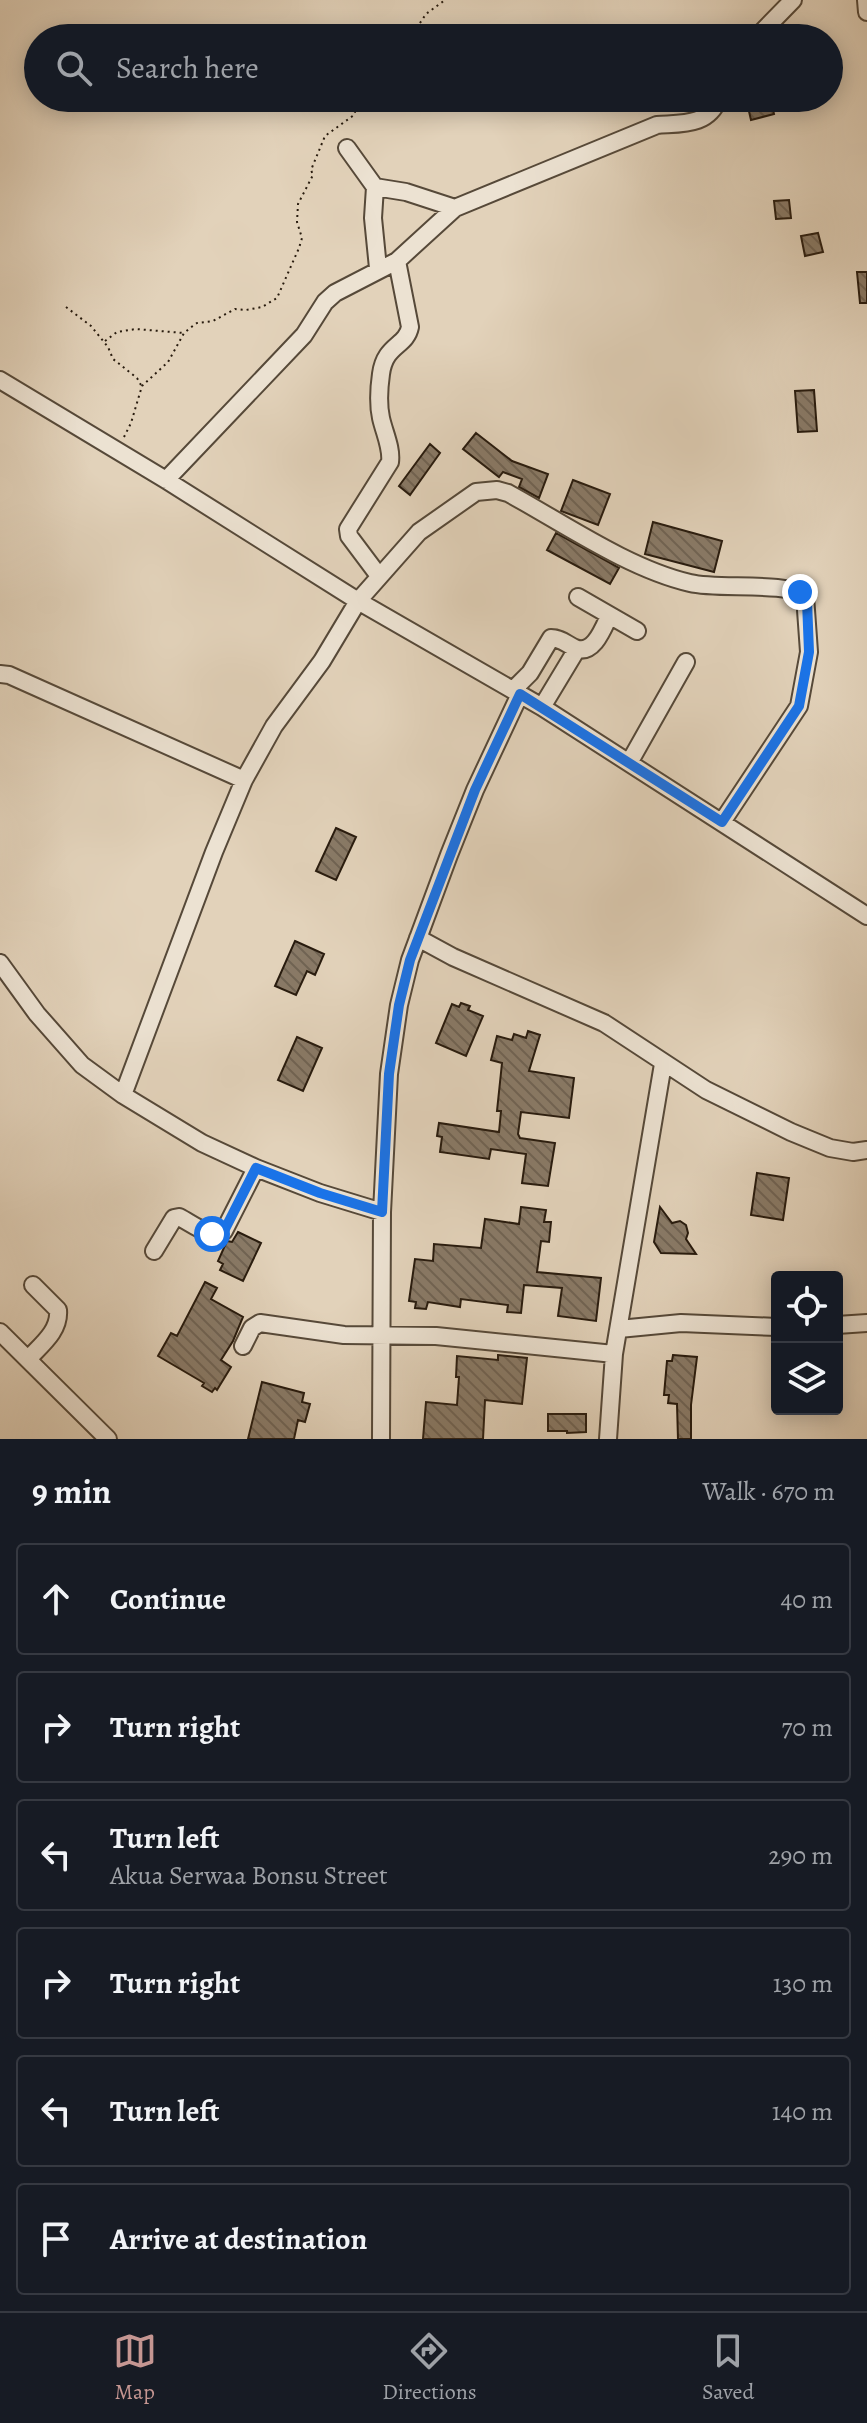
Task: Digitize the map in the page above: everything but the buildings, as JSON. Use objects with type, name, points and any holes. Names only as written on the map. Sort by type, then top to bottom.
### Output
[{"type":"street","points":[[770,24],[793,0]]},
{"type":"street","points":[[866,0],[867,12]]},
{"type":"street","points":[[166,480],[304,335],[325,302],[378,268],[397,261],[455,208],[657,125],[689,124],[711,112]]},
{"type":"street","points":[[347,148],[375,187],[373,218],[378,268]]},
{"type":"street","points":[[375,187],[406,192],[455,208]]},
{"type":"street","points":[[379,576],[349,536],[348,529],[390,462],[391,455],[380,415],[380,376],[386,355],[408,336],[410,327],[397,261]]},
{"type":"street","points":[[0,380],[358,601],[542,707],[867,916]]},
{"type":"street","points":[[123,1095],[186,924],[244,780],[274,726],[322,661],[358,601],[379,576],[419,532],[476,492],[497,490],[508,493],[646,569],[684,582],[800,592],[807,601],[809,652],[799,706],[722,822]]},
{"type":"street","points":[[578,597],[637,631]]},
{"type":"street","points":[[381,1439],[382,1212],[393,1038],[399,1005],[418,938],[516,692],[548,641],[554,637],[577,649],[592,646],[609,616]]},
{"type":"street","points":[[542,707],[577,649]]},
{"type":"street","points":[[538,658],[563,672]]},
{"type":"street","points":[[629,763],[686,662]]},
{"type":"street","points":[[0,674],[9,675],[244,780]]},
{"type":"street","points":[[418,938],[453,957],[604,1023],[706,1090],[809,1140],[842,1151],[867,1150]]},
{"type":"street","points":[[0,963],[37,1014],[82,1065],[123,1095],[202,1143],[256,1168],[320,1193],[382,1212]]},
{"type":"street","points":[[608,1439],[614,1354],[663,1064]]},
{"type":"street","points":[[154,1251],[174,1218],[179,1217],[212,1234],[224,1231],[256,1168]]},
{"type":"street","points":[[28,1359],[57,1326],[59,1318],[58,1310],[33,1285]]},
{"type":"street","points":[[243,1346],[252,1328],[260,1323],[344,1335],[436,1336],[614,1354]]},
{"type":"street","points":[[619,1329],[681,1323],[771,1327]]},
{"type":"street","points":[[843,1325],[867,1323]]},
{"type":"street","points":[[0,1332],[108,1439]]},
{"type":"path","points":[[419,24],[426,14],[445,0]]},
{"type":"path","points":[[116,452],[131,423],[142,386],[168,362],[184,333],[197,323],[213,321],[235,309],[262,307],[277,298],[302,238],[297,222],[298,204],[313,175],[314,161],[325,136],[355,112]]},
{"type":"path","points":[[66,307],[91,326],[113,359],[137,378],[142,386]]},
{"type":"path","points":[[104,342],[117,332],[136,329],[184,333]]},
{"type":"route","points":[[212,1234],[219,1235],[224,1231],[256,1168],[320,1193],[382,1212],[389,1074],[399,1005],[410,960],[475,790],[520,694],[722,822],[799,706],[809,652],[807,601],[800,592]]}]
